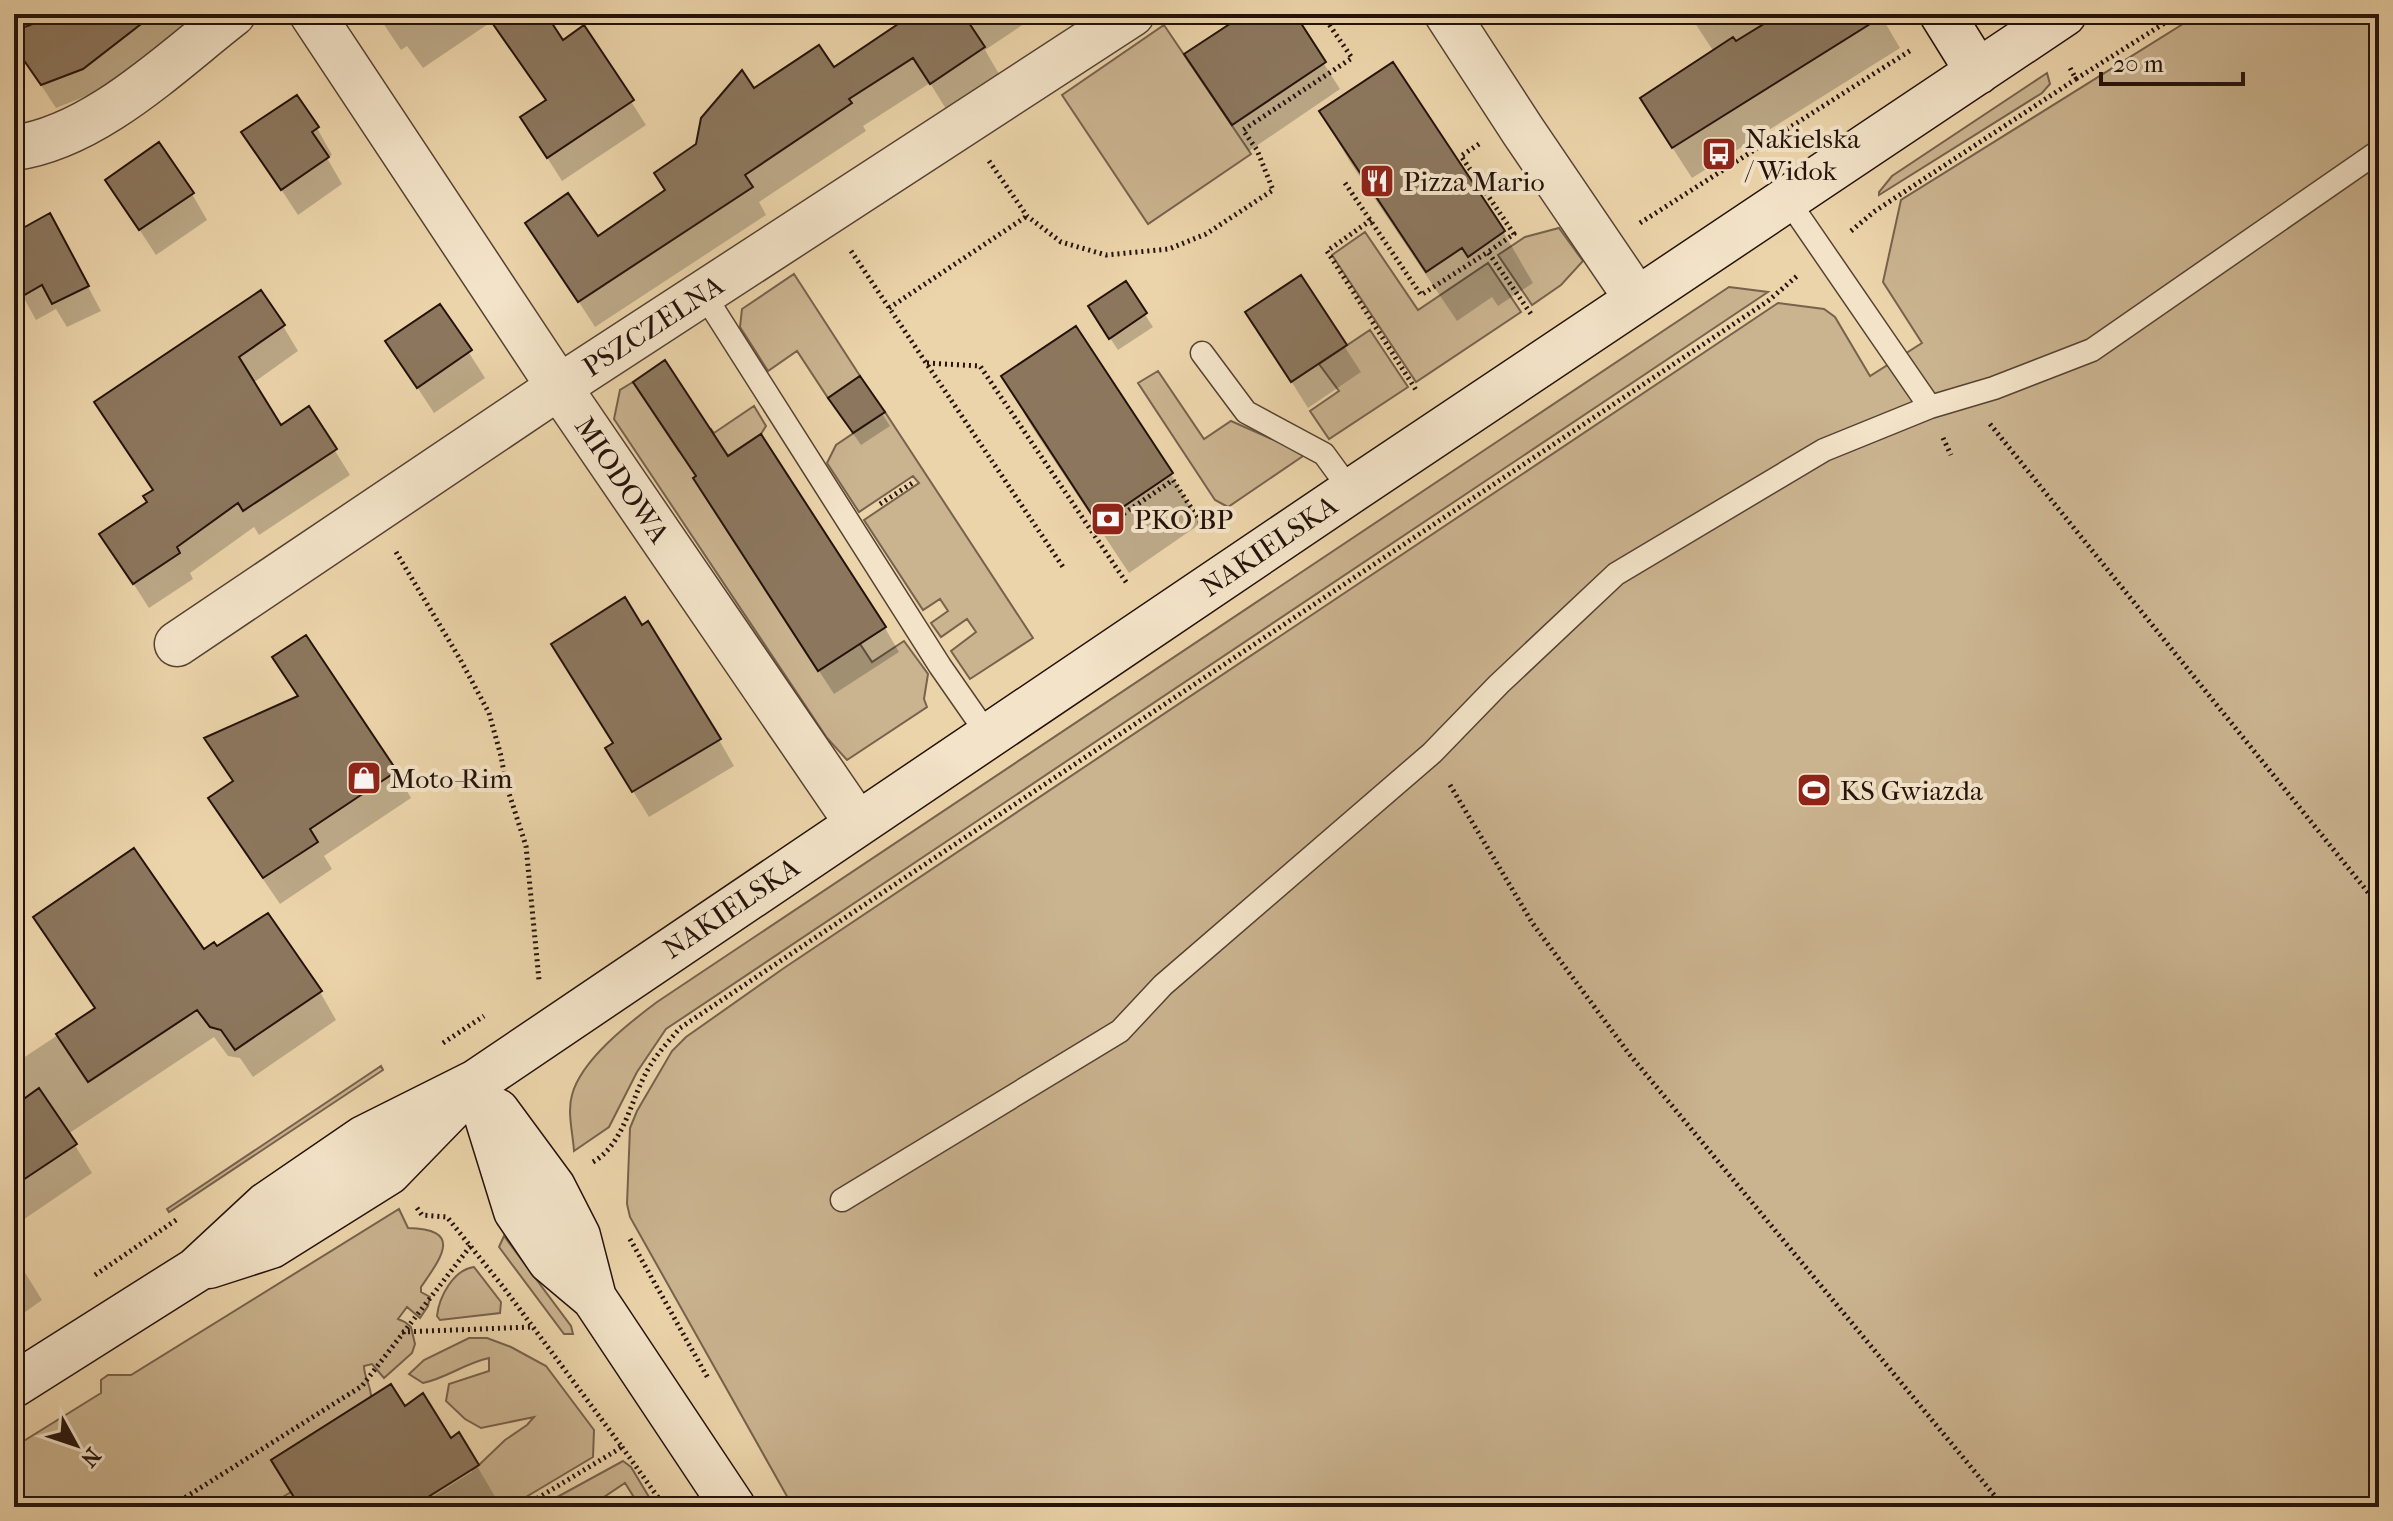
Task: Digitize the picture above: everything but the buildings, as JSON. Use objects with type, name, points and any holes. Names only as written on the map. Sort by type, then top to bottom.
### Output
[{"type":"street","points":[[14,148],[67,134],[109,111],[233,14]]},
{"type":"street","name":"MIODOWA","points":[[312,14],[559,387],[857,823]]},
{"type":"street","name":"PSZCZELNA","points":[[177,644],[559,387],[1132,14]]},
{"type":"street","points":[[1447,14],[1637,299]]},
{"type":"street","points":[[1942,14],[1978,72]]},
{"type":"street","name":"NAKIELSKA","points":[[14,1385],[196,1270],[271,1246],[389,1172],[476,1082],[2055,20]]},
{"type":"street","points":[[476,1082],[553,1187],[578,1236],[594,1298]]},
{"type":"street","points":[[476,1082],[516,1211],[550,1261],[594,1298],[733,1507]]},
{"type":"lane","points":[[842,1200],[1120,1031],[1163,985],[1432,753],[1499,684],[1616,574],[1824,450],[1930,407],[1994,388],[2092,350],[2379,151]]},
{"type":"lane","points":[[1787,199],[1930,407]]},
{"type":"lane","points":[[703,293],[940,666],[988,735]]},
{"type":"lane","points":[[1202,353],[1246,412],[1324,454],[1351,491]]},
{"type":"path","points":[[964,123],[1027,216],[1061,242],[1106,255],[1169,249],[1206,234],[1273,190],[1257,150],[1243,130],[1352,58],[1322,14]]},
{"type":"path","points":[[553,1187],[605,1155],[620,1133],[647,1071],[680,1028],[1768,301],[1875,211],[2179,14]]},
{"type":"path","points":[[2055,20],[2076,79]]},
{"type":"path","points":[[1345,183],[1421,295],[1514,234],[1461,156],[1515,120]]},
{"type":"path","points":[[826,214],[1063,567]]},
{"type":"path","points":[[889,308],[1027,216]]},
{"type":"path","points":[[1371,220],[1327,251],[1416,390]]},
{"type":"path","points":[[1488,252],[1532,315]]},
{"type":"path","points":[[926,363],[980,366],[1129,586]]},
{"type":"path","points":[[1967,396],[2379,906]]},
{"type":"path","points":[[1094,534],[1149,493],[1173,480],[1207,533]]},
{"type":"path","points":[[372,514],[445,632],[489,713],[506,784],[526,846],[539,980]]},
{"type":"path","points":[[1432,753],[1533,924],[1630,1055],[2004,1507]]},
{"type":"path","points":[[595,1161],[601,1174]]},
{"type":"path","points":[[170,1507],[362,1386],[471,1245],[516,1211]]},
{"type":"path","points":[[629,1238],[711,1385]]},
{"type":"path","points":[[471,1245],[665,1507]]},
{"type":"path","points":[[402,1332],[533,1327]]},
{"type":"path","points":[[523,1507],[622,1447]]},
{"type":"shaded area","name":"KS Gwiazda","points":[[2199,14],[2379,14],[2379,1507],[793,1507],[630,1217],[627,1204],[630,1128],[672,1051],[686,1037],[784,968],[1778,303],[1824,309],[1835,317],[1870,376],[1922,343],[1883,282],[1901,200]]},
{"type":"shaded area","points":[[1164,25],[1251,154],[1148,224],[1062,95]]},
{"type":"shaded area","points":[[2047,73],[2050,84],[2042,93],[1879,195],[1892,176]]},
{"type":"shaded area","points":[[1559,228],[1583,261],[1561,285],[1532,305],[1498,255],[1525,237]]},
{"type":"shaded area","points":[[1365,232],[1418,310],[1488,263],[1521,312],[1416,382],[1332,255]]},
{"type":"shaded area","points":[[794,274],[860,376],[828,398],[797,351],[768,371],[740,327],[742,309]]},
{"type":"shaded area","points":[[1729,287],[1768,292],[666,1029],[637,1072],[609,1127],[574,1151],[570,1109],[577,1082],[607,1043],[657,1002]]},
{"type":"shaded area","points":[[1370,330],[1408,387],[1329,439],[1310,411],[1339,391],[1319,364]]},
{"type":"shaded area","points":[[1158,371],[1204,439],[1231,421],[1306,454],[1228,507],[1215,500],[1138,383]]},
{"type":"shaded area","points":[[633,382],[679,451],[711,429],[714,433],[754,406],[766,426],[761,434],[694,478],[860,644],[872,662],[904,641],[928,674],[924,699],[927,707],[847,760],[827,738],[614,419],[620,390]]},
{"type":"shaded area","points":[[885,412],[1033,638],[970,679],[951,651],[976,632],[967,619],[941,637],[931,623],[948,611],[940,599],[923,610],[864,520],[919,483],[913,476],[859,512],[827,463],[836,445]]},
{"type":"shaded area","points":[[381,1066],[383,1070],[169,1212],[167,1209]]},
{"type":"shaded area","points":[[399,1209],[408,1228],[436,1234],[442,1239],[443,1247],[421,1287],[421,1292],[430,1297],[428,1306],[420,1318],[407,1307],[398,1319],[411,1327],[415,1344],[412,1353],[384,1378],[372,1364],[364,1366],[371,1397],[271,1460],[291,1492],[273,1503],[266,1500],[258,1502],[260,1507],[14,1507],[14,1447],[101,1393],[101,1380],[108,1375],[131,1375]]},
{"type":"shaded area","points":[[504,1236],[571,1326],[573,1334],[564,1334],[499,1247]]},
{"type":"shaded area","points":[[474,1267],[501,1302],[500,1313],[440,1320],[438,1309],[448,1286],[460,1273]]},
{"type":"shaded area","points":[[469,1338],[487,1338],[546,1366],[594,1430],[593,1457],[514,1507],[412,1507],[479,1465],[534,1417],[481,1428],[465,1419],[446,1401],[449,1384],[489,1371],[489,1358],[423,1383],[409,1374],[424,1360]]},
{"type":"shaded area","points":[[623,1461],[631,1467],[655,1507],[640,1507],[625,1483],[589,1507],[539,1507]]},
{"type":"place","name":"Nakielska / Widok","points":[[1719,154]]},
{"type":"place","name":"Pizza Mario","points":[[1377,181]]},
{"type":"place","name":"PKO BP","points":[[1108,519]]},
{"type":"place","name":"Moto-Rim","points":[[364,778]]},
{"type":"place","name":"KS Gwiazda","points":[[1814,790]]}]
